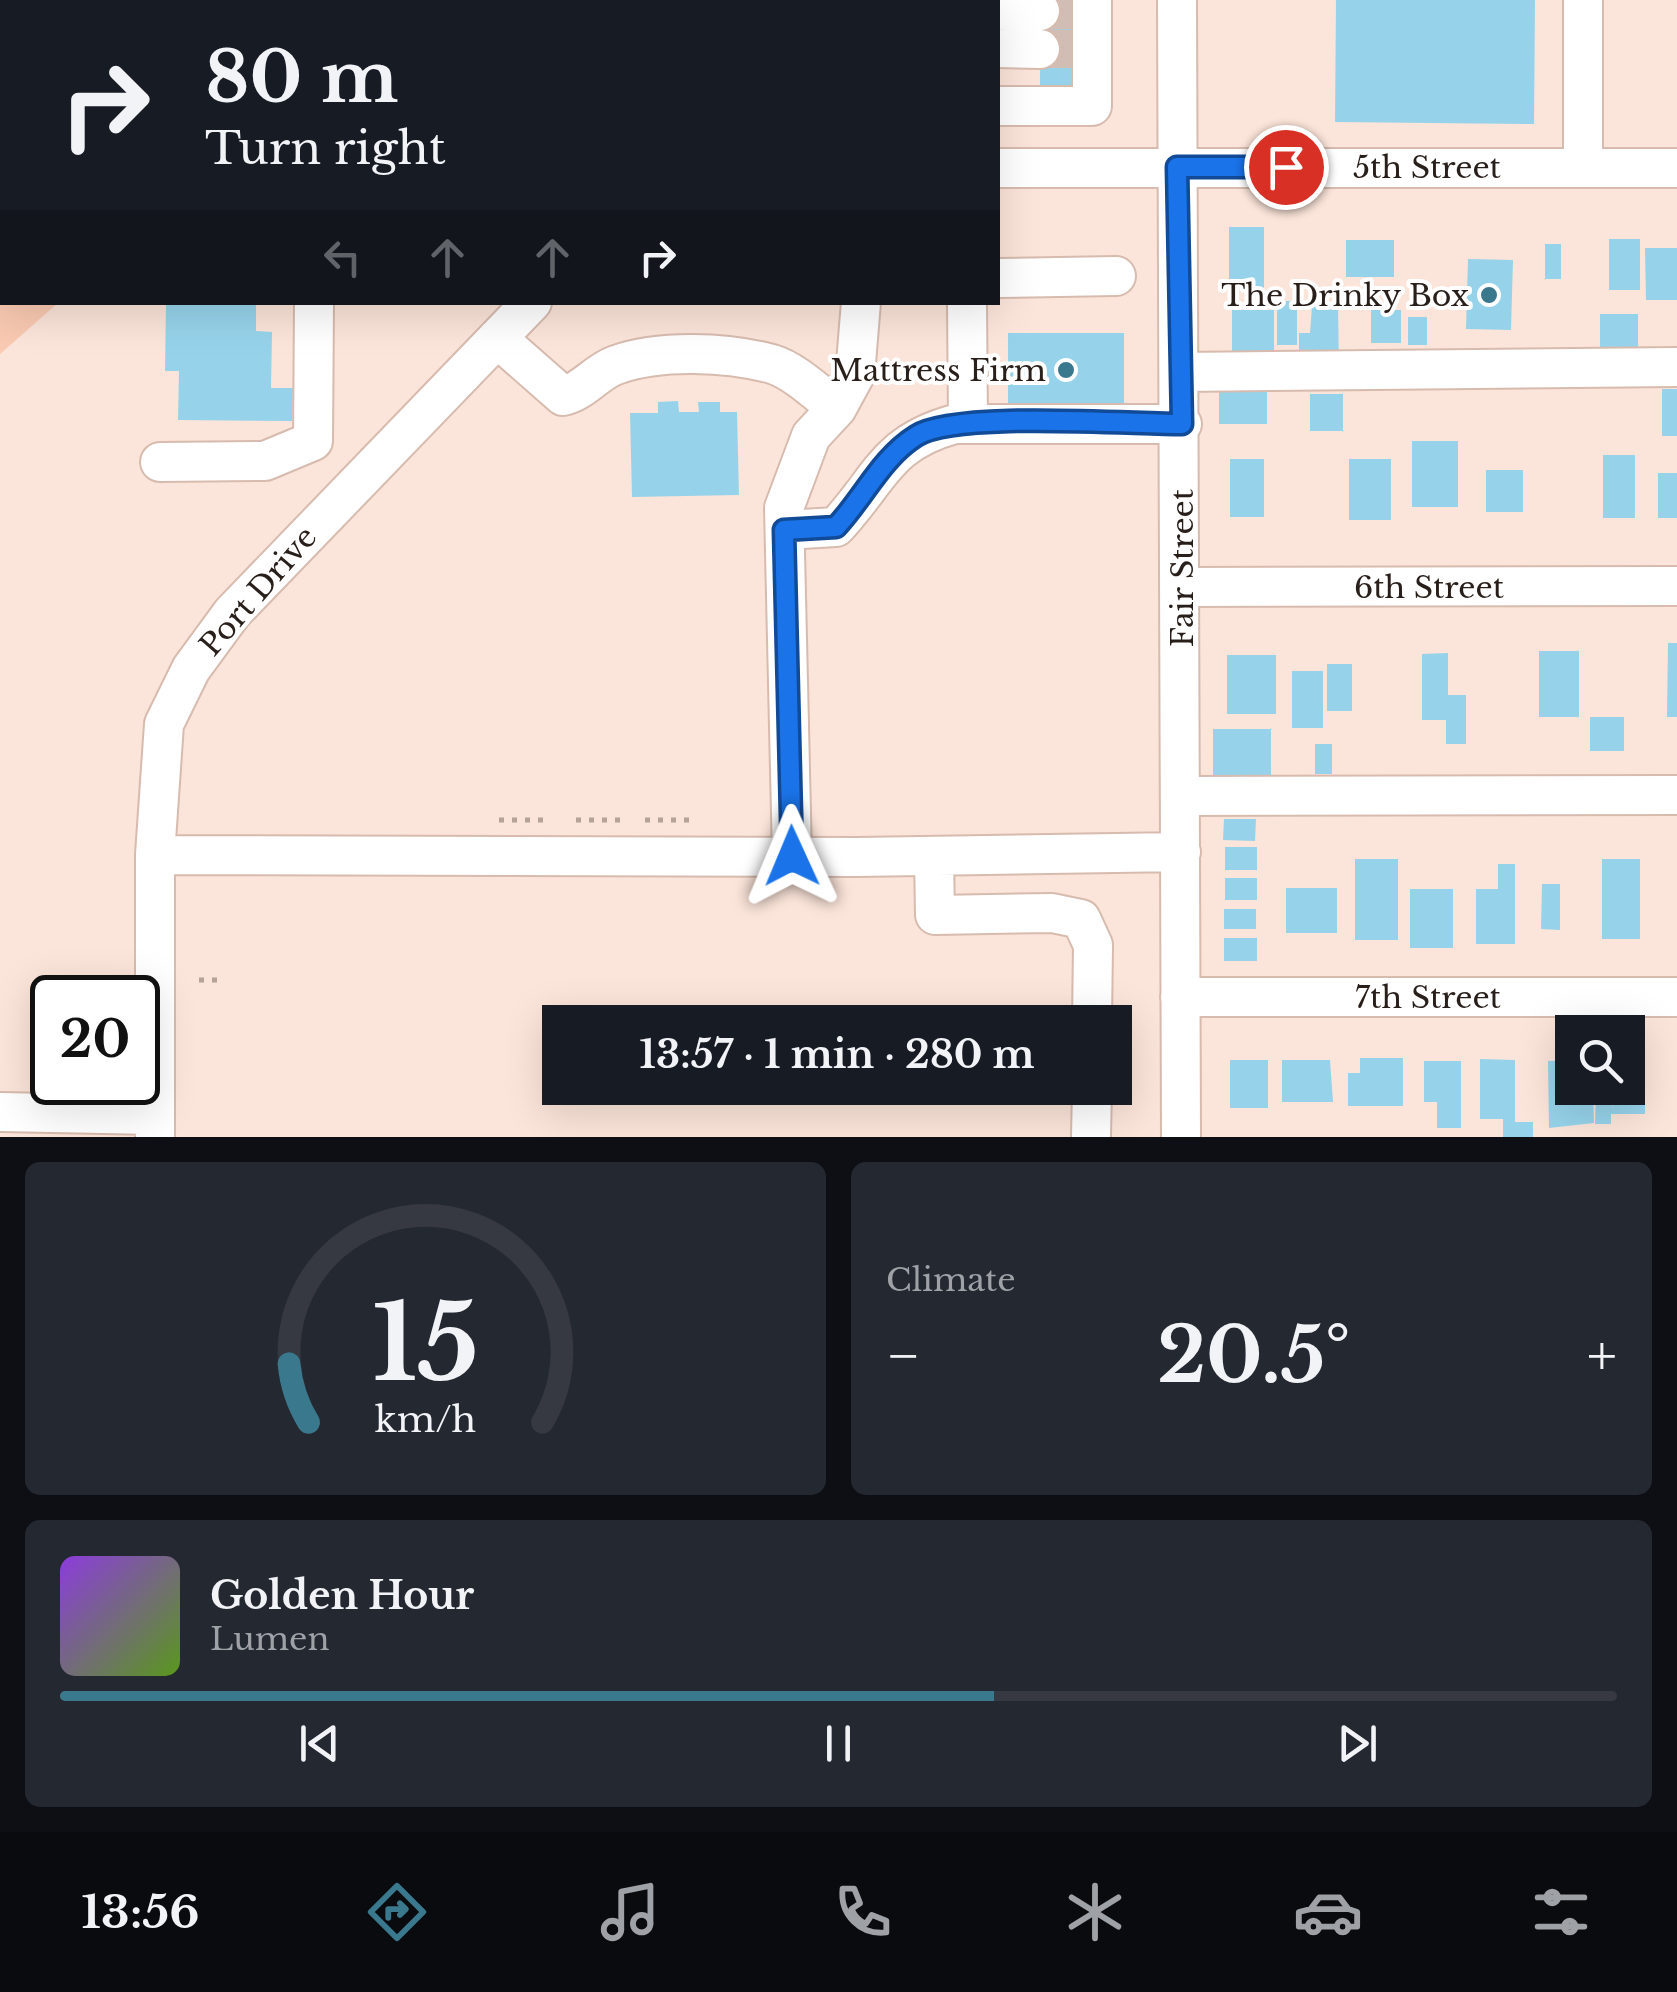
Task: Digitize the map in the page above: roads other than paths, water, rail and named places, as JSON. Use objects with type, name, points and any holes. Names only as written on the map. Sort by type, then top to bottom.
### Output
[{"type":"street","name":"Fair Street","points":[[1177,0],[1182,372],[1181,1137]]},
{"type":"street","points":[[1582,0],[1582,168]]},
{"type":"street","points":[[1000,10],[1040,11]]},
{"type":"street","points":[[1000,106],[1092,106],[1087,87],[1088,21]]},
{"type":"street","points":[[1000,48],[1040,49]]},
{"type":"street","points":[[1000,88],[1040,90]]},
{"type":"street","name":"5th Street","points":[[1000,168],[1677,168]]},
{"type":"street","points":[[1000,278],[1116,276]]},
{"type":"street","points":[[313,441],[314,305]]},
{"type":"street","name":"Port Drive","points":[[155,1126],[155,855],[164,724],[191,669],[232,613],[529,305]]},
{"type":"street","points":[[792,856],[784,508],[795,468],[811,436],[837,408],[856,375],[862,305]]},
{"type":"street","points":[[967,305],[968,424]]},
{"type":"street","points":[[497,338],[563,396],[575,394],[591,377],[618,364],[671,356],[726,357],[776,365],[837,408]]},
{"type":"street","points":[[1182,372],[1677,367]]},
{"type":"street","points":[[784,530],[836,527],[884,463],[918,434],[968,424],[1182,424]]},
{"type":"street","points":[[160,462],[265,461],[313,441]]},
{"type":"street","points":[[313,441],[360,480]]},
{"type":"street","name":"6th Street","points":[[1182,587],[1677,586]]},
{"type":"street","points":[[1181,796],[1677,795]]},
{"type":"street","points":[[155,855],[934,856],[1181,852]]},
{"type":"street","points":[[934,856],[935,915],[1052,914],[1081,919],[1092,945],[1092,1005]]},
{"type":"street","name":"7th Street","points":[[1180,997],[1677,998]]},
{"type":"street","points":[[1091,1137],[1092,1105]]},
{"type":"street","points":[[0,1112],[155,1126]]},
{"type":"tunnel","points":[[1040,11],[1081,10]]},
{"type":"tunnel","points":[[1040,49],[1081,49]]},
{"type":"place","name":"The Drinky Box","points":[[1489,295]]},
{"type":"place","name":"Mattress Firm","points":[[1066,370]]}]
